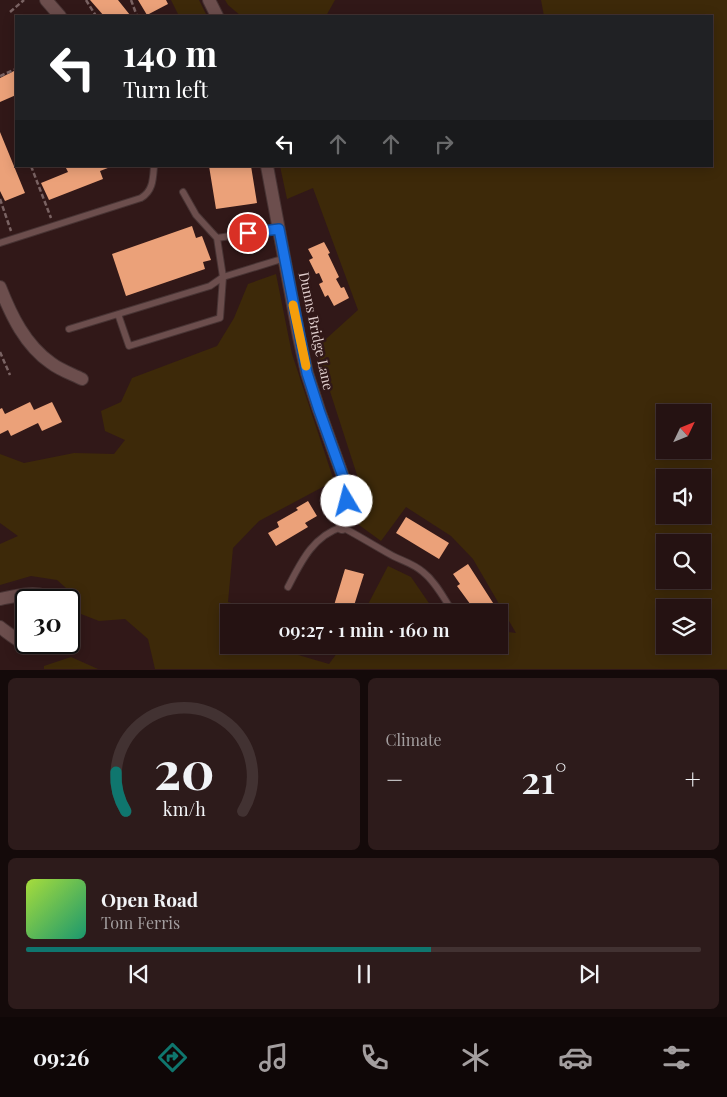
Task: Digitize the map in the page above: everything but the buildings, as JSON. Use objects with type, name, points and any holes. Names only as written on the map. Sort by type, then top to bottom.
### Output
[{"type":"street","points":[[46,0],[59,15]]},
{"type":"street","points":[[209,0],[216,15]]},
{"type":"street","name":"Dunns Bridge Lane","points":[[267,167],[307,373],[346,485],[347,501],[342,527]]},
{"type":"street","points":[[0,287],[28,342],[52,364],[82,379]]},
{"type":"street","points":[[0,599],[15,597]]},
{"type":"street","points":[[0,627],[15,638]]},
{"type":"lane","points":[[0,243],[118,206],[148,194],[153,180],[154,167]]},
{"type":"lane","points":[[118,314],[128,346],[220,318],[224,277],[217,238],[196,215],[183,192]]},
{"type":"lane","points":[[217,238],[279,229]]},
{"type":"lane","points":[[69,328],[210,286],[224,277],[285,258]]},
{"type":"lane","points":[[288,587],[306,554],[314,544],[330,531],[342,527],[394,557],[416,566],[434,583],[448,604]]},
{"type":"path","points":[[10,12],[24,0]]},
{"type":"path","points":[[86,0],[95,15]]},
{"type":"path","points":[[131,0],[137,15]]},
{"type":"path","points":[[0,76],[15,69]]},
{"type":"path","points":[[31,167],[55,226]]},
{"type":"path","points":[[0,199],[14,239]]},
{"type":"path","points":[[0,352],[10,375]]},
{"type":"shaded area","points":[[171,0],[199,0],[206,15],[178,15]]},
{"type":"shaded area","points":[[225,0],[335,0],[327,15],[240,15]]},
{"type":"shaded area","points":[[541,0],[727,0],[727,669],[155,669],[148,639],[125,619],[99,621],[81,614],[80,589],[67,589],[57,580],[31,576],[0,585],[0,544],[18,536],[0,523],[0,454],[24,463],[74,453],[114,454],[125,440],[105,431],[101,411],[121,402],[132,378],[217,346],[234,318],[248,284],[276,274],[292,354],[334,481],[259,521],[233,548],[228,602],[235,604],[220,604],[220,654],[295,654],[329,664],[336,654],[508,654],[508,632],[516,633],[508,619],[508,604],[499,604],[473,559],[451,536],[406,507],[381,541],[359,525],[357,475],[316,348],[358,310],[313,188],[287,199],[280,167],[713,167],[713,15],[544,15]]},
{"type":"shaded area","points":[[388,566],[411,577],[430,604],[368,604]]},
{"type":"shaded area","points":[[71,657],[98,669],[44,669],[44,666]]},
{"type":"slow traffic","points":[[293,305],[306,366]]},
{"type":"route","points":[[248,233],[279,229],[307,373],[346,485],[347,501]]}]
